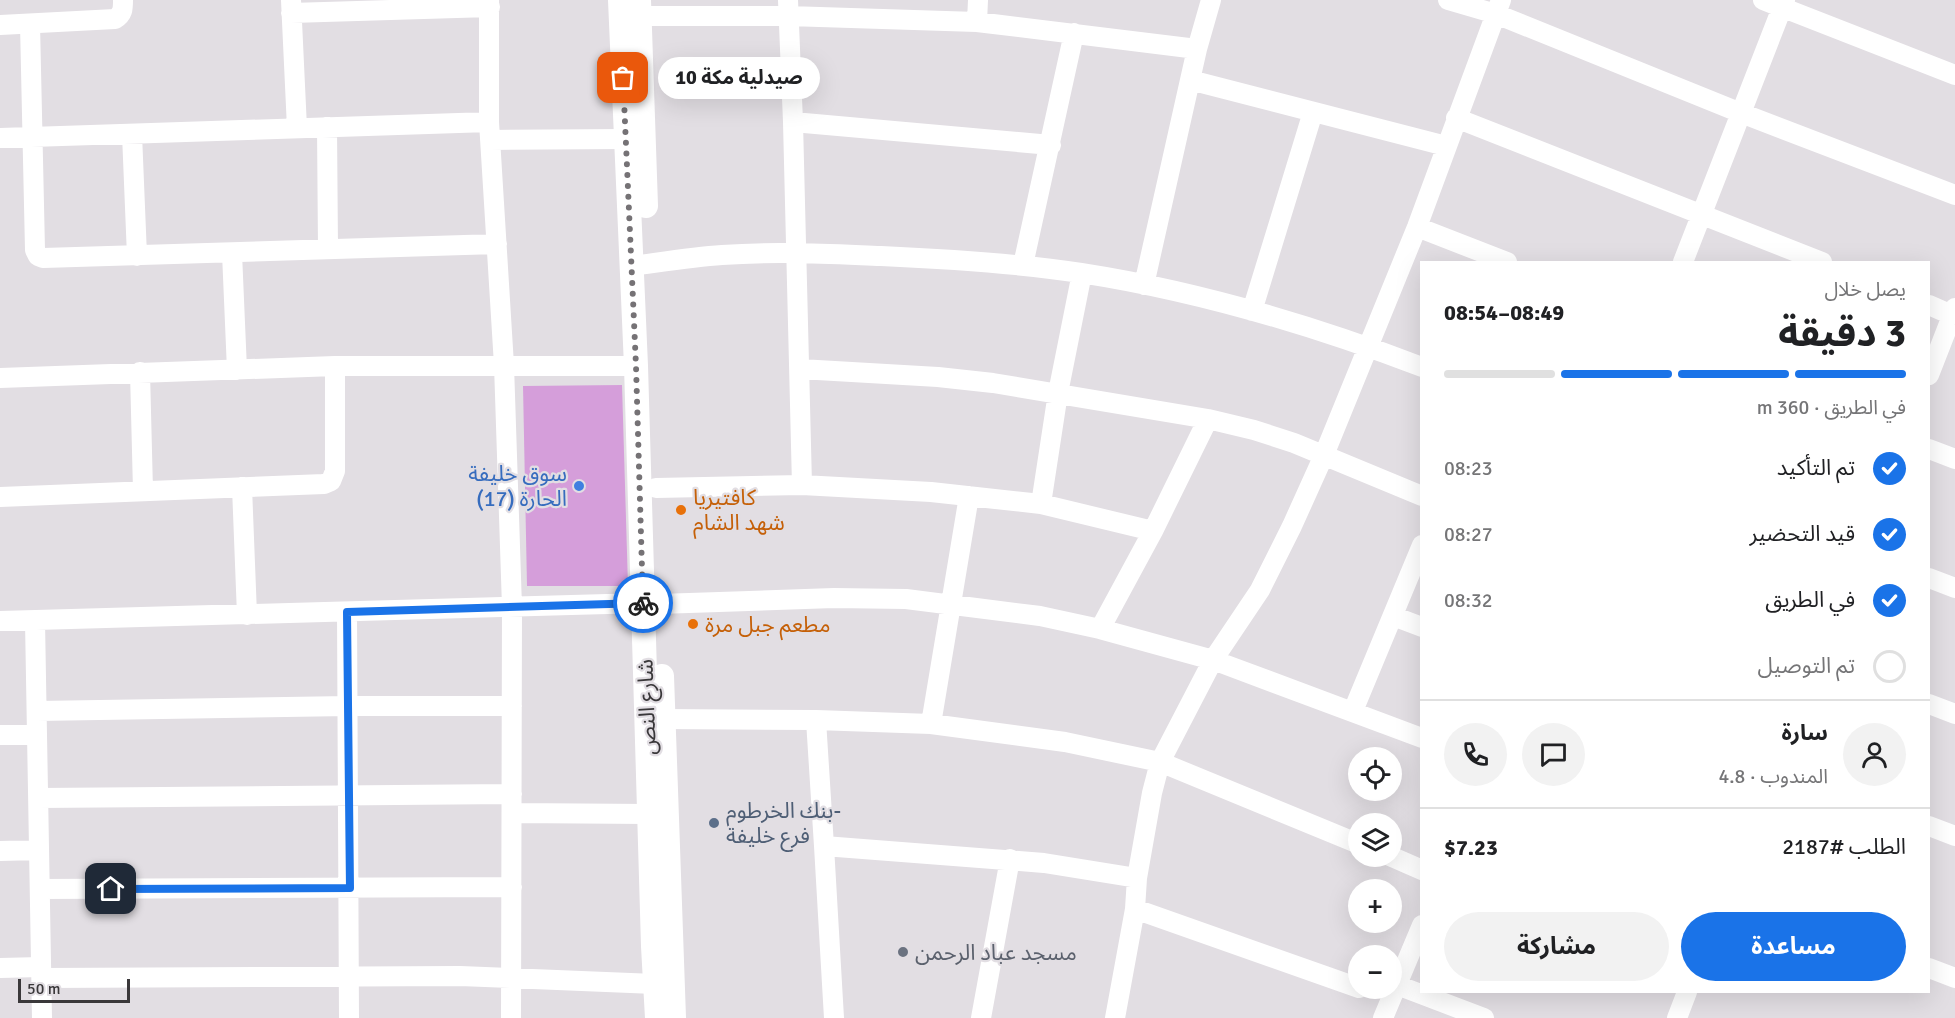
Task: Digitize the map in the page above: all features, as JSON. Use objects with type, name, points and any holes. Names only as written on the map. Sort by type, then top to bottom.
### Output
[{"type":"main road","name":"شارع النص","points":[[620,0],[626,139],[640,265],[656,488],[651,603],[649,814],[662,946],[674,1018]]},
{"type":"main road","name":"شارع النص","points":[[640,8],[640,265],[636,366],[651,603],[663,719],[662,946],[655,984],[657,1018]]},
{"type":"street","points":[[0,25],[115,19],[123,11],[123,0]]},
{"type":"street","points":[[977,22],[978,0]]},
{"type":"street","points":[[1144,285],[1197,49],[1211,0]]},
{"type":"street","points":[[1448,0],[1499,7],[1741,113],[1955,195]]},
{"type":"street","points":[[1763,0],[1783,4],[1955,75]]},
{"type":"street","points":[[297,128],[291,6],[490,4],[490,131],[504,365],[512,607],[511,1018]]},
{"type":"street","points":[[1683,261],[1783,4]]},
{"type":"street","points":[[1115,1018],[1134,909],[1137,878],[1152,793],[1160,762],[1213,660],[1260,590],[1324,455],[1417,227],[1499,7]]},
{"type":"street","points":[[640,8],[788,8],[977,22],[1197,49]]},
{"type":"street","points":[[788,8],[794,122],[802,485]]},
{"type":"street","points":[[30,24],[35,250],[38,256],[43,258],[137,256],[498,244]]},
{"type":"street","points":[[1023,265],[1074,33]]},
{"type":"street","points":[[1190,80],[1446,146]]},
{"type":"street","points":[[1252,311],[1312,112]]},
{"type":"street","points":[[1456,118],[1819,261]]},
{"type":"street","points":[[794,122],[1051,145]]},
{"type":"street","points":[[0,138],[327,127],[490,131],[626,139]]},
{"type":"street","points":[[327,127],[328,249]]},
{"type":"street","points":[[132,134],[137,256]]},
{"type":"street","points":[[1417,227],[1504,261]]},
{"type":"street","points":[[640,265],[722,255],[796,252],[1023,265],[1144,285],[1252,311],[1368,346],[1420,366]]},
{"type":"street","points":[[232,253],[237,370]]},
{"type":"street","points":[[1041,504],[1058,393],[1082,273]]},
{"type":"street","points":[[1930,306],[1953,318],[1930,373]]},
{"type":"street","points":[[0,378],[335,366],[636,366]]},
{"type":"street","points":[[0,497],[316,485],[331,481],[335,471],[335,366]]},
{"type":"street","points":[[800,369],[938,377],[1058,393],[1208,419],[1254,430],[1324,455],[1420,495]]},
{"type":"street","points":[[140,372],[143,491]]},
{"type":"street","points":[[1100,629],[1153,531],[1208,419]]},
{"type":"street","points":[[1930,449],[1955,459]]},
{"type":"street","points":[[656,488],[802,485],[911,490],[1041,504],[1153,531]]},
{"type":"street","points":[[242,488],[247,615]]},
{"type":"street","points":[[931,724],[969,496]]},
{"type":"street","points":[[1353,711],[1420,550]]},
{"type":"street","points":[[1930,578],[1955,588]]},
{"type":"street","points":[[0,621],[834,598],[906,599],[1040,616],[1100,629],[1213,660],[1420,737]]},
{"type":"street","points":[[347,612],[349,1018]]},
{"type":"street","points":[[1393,616],[1420,626]]},
{"type":"street","points":[[35,621],[42,1018]]},
{"type":"street","points":[[1930,704],[1955,714]]},
{"type":"street","points":[[37,711],[512,706]]},
{"type":"street","points":[[663,719],[816,720],[931,724],[1065,742],[1160,762],[1348,839]]},
{"type":"street","points":[[816,720],[834,1018]]},
{"type":"street","points":[[0,735],[37,735]]},
{"type":"street","points":[[39,798],[349,795],[512,803],[649,814]]},
{"type":"street","points":[[1930,826],[1955,836]]},
{"type":"street","points":[[824,846],[1044,862],[1137,878]]},
{"type":"street","points":[[0,851],[39,850]]},
{"type":"street","points":[[981,1018],[1010,859]]},
{"type":"street","points":[[1402,861],[1420,869]]},
{"type":"street","points":[[40,889],[512,887]]},
{"type":"street","points":[[1134,909],[1348,984]]},
{"type":"street","points":[[1402,973],[1420,930]]},
{"type":"street","points":[[0,968],[42,973],[440,976],[655,984]]},
{"type":"street","points":[[1930,968],[1955,978]]},
{"type":"street","points":[[1677,1018],[1687,993]]},
{"type":"street","points":[[1402,994],[1484,1018]]},
{"type":"street","points":[[1383,1018],[1391,999]]},
{"type":"building","name":"سوق خليفة الحارة (17)","points":[[622,385],[628,586],[527,586],[523,386]]},
{"type":"way so far","points":[[623,78],[636,366],[643,603]]},
{"type":"place","name":"صيدلية مكة 10","points":[[623,78]]},
{"type":"place","name":"سوق خليفة الحارة (17)","points":[[579,486]]},
{"type":"place","name":"كافتيريا شهد الشام","points":[[681,510]]},
{"type":"place","name":"مطعم جبل مرة","points":[[693,624]]},
{"type":"place","name":"بنك الخرطوم- فرع خليفة","points":[[714,823]]},
{"type":"place","name":"مسجد عباد الرحمن","points":[[903,952]]},
{"type":"route","points":[[111,889],[350,888],[347,612],[643,603]]}]
